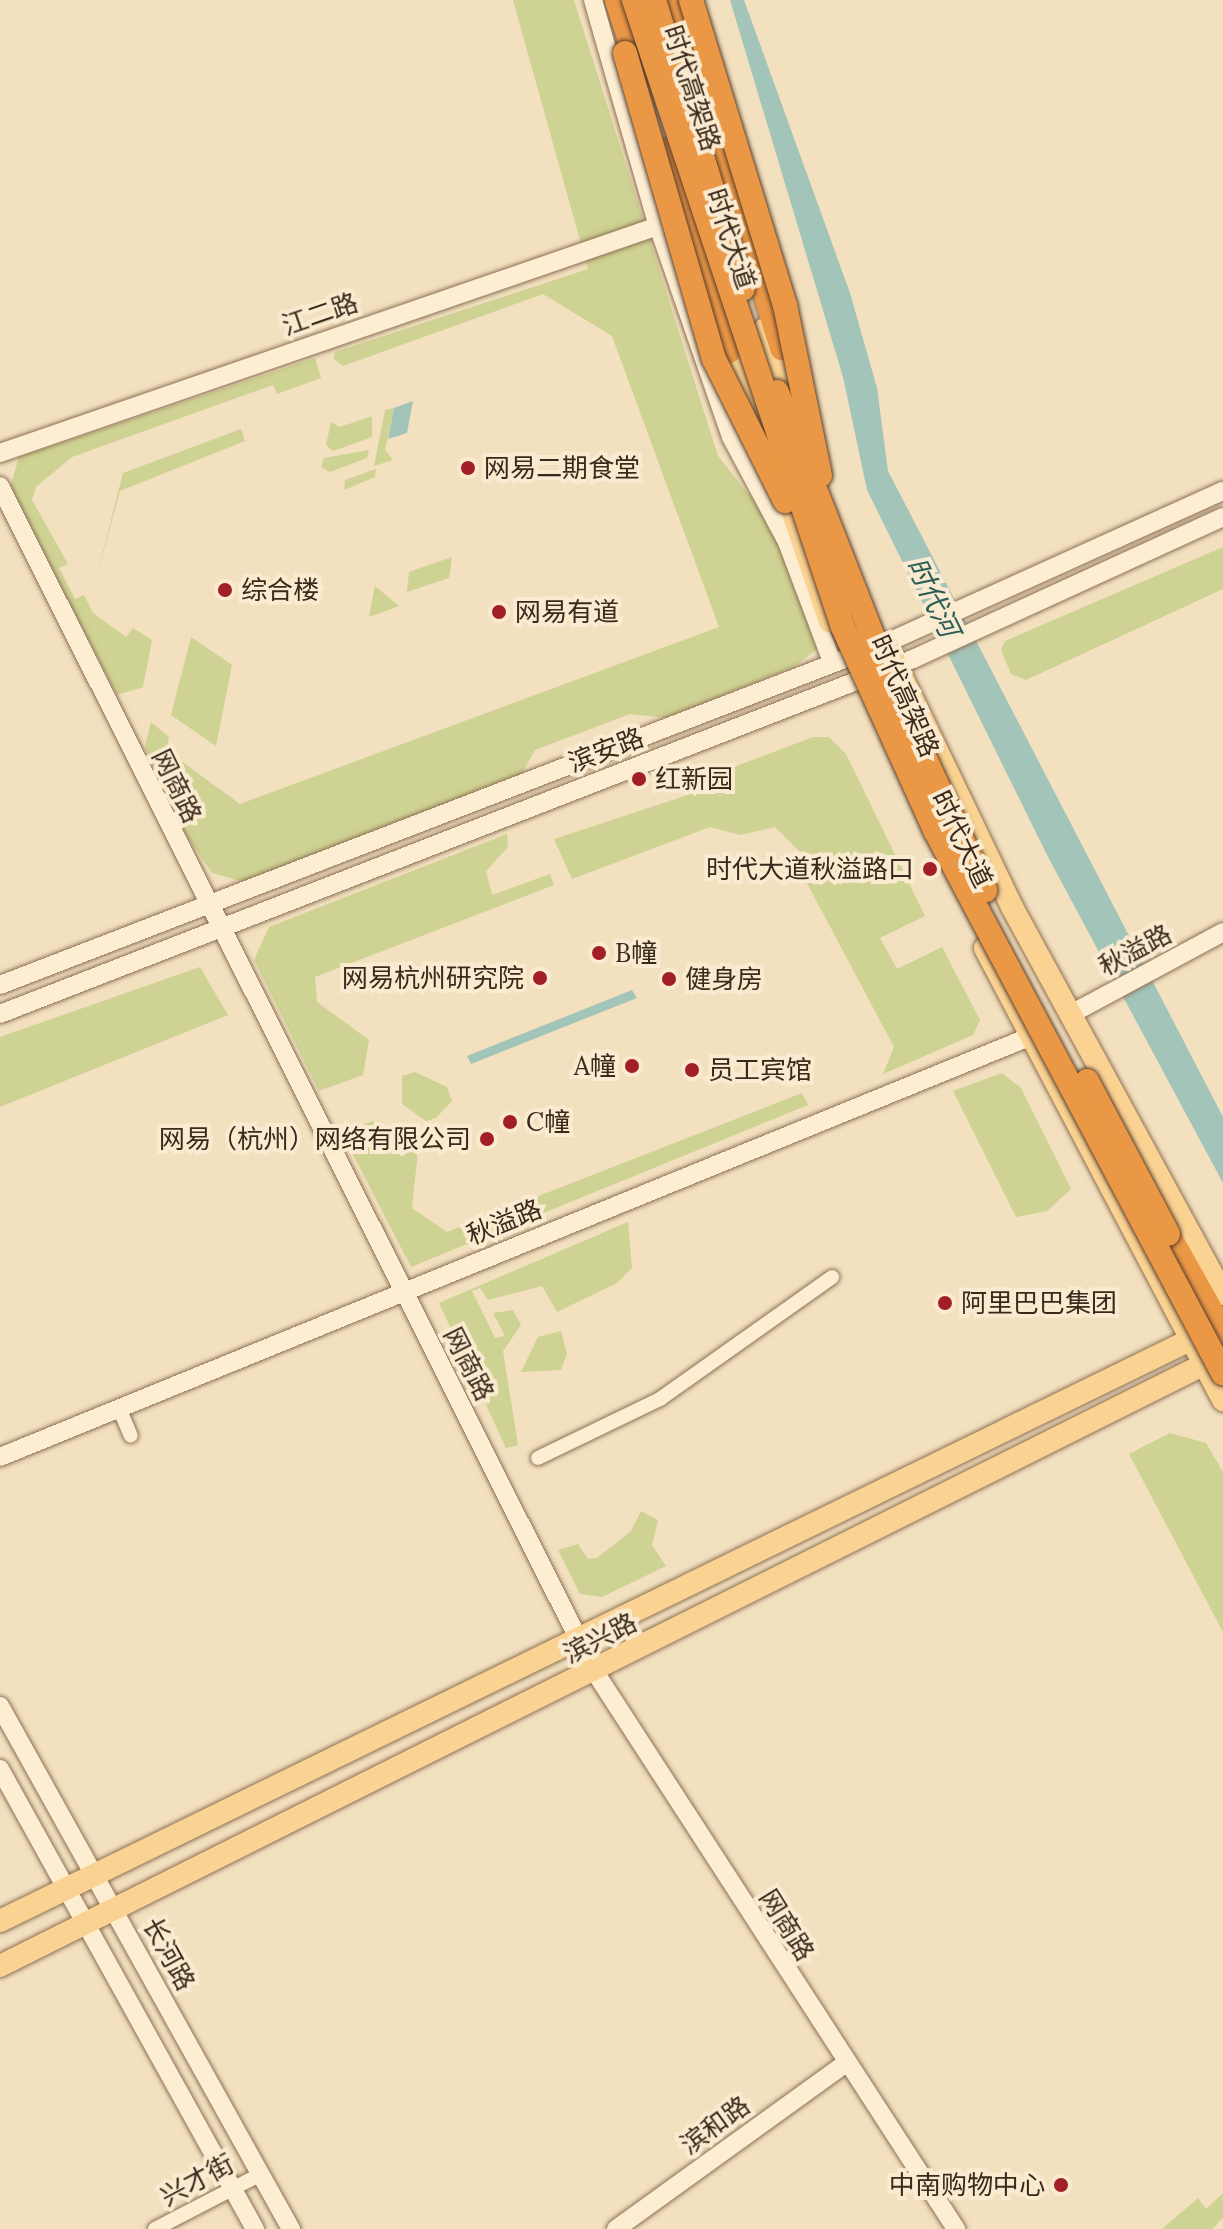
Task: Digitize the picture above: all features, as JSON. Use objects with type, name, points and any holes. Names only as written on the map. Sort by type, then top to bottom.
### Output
[{"type":"highway","points":[[617,0],[729,351]]},
{"type":"highway","name":"时代高架路","points":[[634,0],[836,576],[935,830],[1217,1364]]},
{"type":"highway","name":"时代高架路","points":[[654,0],[761,347],[836,576],[1000,921],[1223,1332]]},
{"type":"highway","points":[[673,0],[782,348]]},
{"type":"highway","points":[[691,0],[785,305],[836,576]]},
{"type":"highway","points":[[625,53],[727,395],[836,576]]},
{"type":"main road","points":[[593,0],[658,226],[731,437],[779,527],[838,660]]},
{"type":"main road","points":[[609,0],[625,53]]},
{"type":"main road","name":"时代大道","points":[[626,0],[838,660],[854,680],[1029,1037],[1190,1340],[1217,1364],[1223,1400]]},
{"type":"main road","name":"时代大道","points":[[665,0],[790,406],[886,643],[1071,1014],[1223,1294]]},
{"type":"main road","name":"江二路","points":[[0,453],[658,226]]},
{"type":"main road","points":[[782,348],[790,406]]},
{"type":"main road","points":[[729,351],[757,412]]},
{"type":"main road","points":[[771,454],[779,527]]},
{"type":"main road","name":"网商路","points":[[0,486],[206,904],[595,1672],[845,2064],[956,2229]]},
{"type":"main road","name":"滨安路","points":[[0,985],[886,643],[1223,491]]},
{"type":"main road","name":"滨安路","points":[[0,1014],[896,665],[1223,517]]},
{"type":"main road","name":"秋溢路","points":[[1071,1014],[1223,932]]},
{"type":"main road","name":"秋溢路","points":[[0,1457],[1029,1037]]},
{"type":"main road","name":"滨兴路","points":[[0,1921],[581,1643],[1190,1340],[1223,1339]]},
{"type":"main road","name":"滨兴路","points":[[0,1966],[87,1927],[1217,1364]]},
{"type":"main road","name":"长河路","points":[[0,1706],[291,2229]]},
{"type":"main road","points":[[0,1769],[255,2229]]},
{"type":"main road","name":"滨和路","points":[[616,2229],[845,2064]]},
{"type":"street","points":[[538,1458],[660,1399],[832,1277]]},
{"type":"street","points":[[119,1408],[131,1436]]},
{"type":"street","name":"兴才街","points":[[155,2229],[261,2174]]},
{"type":"green space","points":[[513,0],[574,0],[718,456],[763,512],[823,644],[794,667],[666,718],[630,714],[535,750],[521,775],[245,882],[212,873],[180,826],[145,747],[151,722],[169,737],[166,750],[240,804],[719,627],[612,336],[543,294],[343,366],[334,359],[335,352],[588,269]]},
{"type":"green space","points":[[315,358],[321,378],[277,394],[273,385],[72,457],[36,487],[32,500],[68,564],[59,568],[75,599],[84,595],[93,613],[126,637],[133,628],[152,640],[143,687],[117,695],[10,488],[19,457]]},
{"type":"green space","points":[[394,408],[385,450],[393,460],[374,466],[385,410]]},
{"type":"green space","points":[[372,416],[372,437],[333,451],[326,445],[331,422],[340,427]]},
{"type":"green space","points":[[241,429],[245,441],[120,491],[95,583],[123,473]]},
{"type":"green space","points":[[369,450],[367,458],[330,472],[321,467],[324,458]]},
{"type":"green space","points":[[376,469],[375,477],[344,490],[345,480]]},
{"type":"green space","points":[[1223,547],[1223,589],[1026,680],[1011,674],[1001,650],[1005,641]]},
{"type":"green space","points":[[452,557],[449,578],[407,592],[409,572]]},
{"type":"green space","points":[[375,586],[399,606],[369,617],[369,616]]},
{"type":"green space","points":[[191,637],[232,665],[216,746],[171,715]]},
{"type":"green space","points":[[813,737],[829,737],[846,754],[925,916],[880,938],[897,969],[942,947],[980,1020],[973,1035],[883,1074],[894,1047],[800,870],[801,853],[775,827],[740,835],[710,827],[572,879],[554,839],[700,791],[713,775]]},
{"type":"green space","points":[[507,834],[508,847],[486,871],[492,895],[550,874],[554,885],[315,977],[317,1002],[369,1040],[363,1075],[319,1091],[254,960],[269,927]]},
{"type":"green space","points":[[200,967],[228,1015],[0,1107],[0,1037]]},
{"type":"green space","points":[[415,1072],[447,1087],[452,1101],[436,1118],[426,1121],[402,1104],[402,1076]]},
{"type":"green space","points":[[1002,1073],[1021,1088],[1071,1189],[1047,1211],[1016,1217],[953,1091]]},
{"type":"green space","points":[[802,1093],[808,1105],[411,1267],[348,1145],[357,1127],[373,1121],[418,1150],[412,1208],[447,1232]]},
{"type":"green space","points":[[628,1222],[632,1268],[617,1283],[557,1312],[542,1286],[488,1300],[480,1288],[472,1291],[495,1338],[505,1336],[493,1313],[513,1310],[521,1325],[503,1351],[518,1445],[506,1448],[439,1303]]},
{"type":"green space","points":[[561,1331],[567,1354],[561,1370],[521,1372],[538,1337]]},
{"type":"green space","points":[[1170,1433],[1206,1443],[1223,1472],[1223,1632],[1129,1454]]},
{"type":"green space","points":[[641,1511],[658,1520],[652,1545],[666,1566],[602,1597],[580,1594],[558,1550],[578,1544],[588,1559],[597,1558],[631,1531]]},
{"type":"green space","points":[[1223,2193],[1223,2218],[1212,2229],[1162,2229],[1198,2198],[1206,2209]]},
{"type":"water","name":"时代河","points":[[730,0],[744,0],[850,293],[877,388],[888,471],[1223,1117],[1223,1183],[1048,857],[867,490],[843,377]]},
{"type":"water","points":[[413,401],[407,433],[388,439],[394,408]]},
{"type":"water","points":[[632,990],[637,998],[471,1064],[467,1056]]},
{"type":"place","name":"网易二期食堂","points":[[468,468]]},
{"type":"place","name":"综合楼","points":[[225,590]]},
{"type":"place","name":"网易有道","points":[[499,612]]},
{"type":"place","name":"红新园","points":[[639,779]]},
{"type":"place","name":"时代大道秋溢路口","points":[[930,869]]},
{"type":"place","name":"B幢","points":[[599,953]]},
{"type":"place","name":"网易杭州研究院","points":[[540,978]]},
{"type":"place","name":"健身房","points":[[669,979]]},
{"type":"place","name":"A幢","points":[[632,1066]]},
{"type":"place","name":"员工宾馆","points":[[692,1070]]},
{"type":"place","name":"C幢","points":[[510,1122]]},
{"type":"place","name":"网易（杭州）网络有限公司","points":[[487,1139]]},
{"type":"place","name":"阿里巴巴集团","points":[[945,1303]]},
{"type":"place","name":"中南购物中心","points":[[1061,2185]]}]
